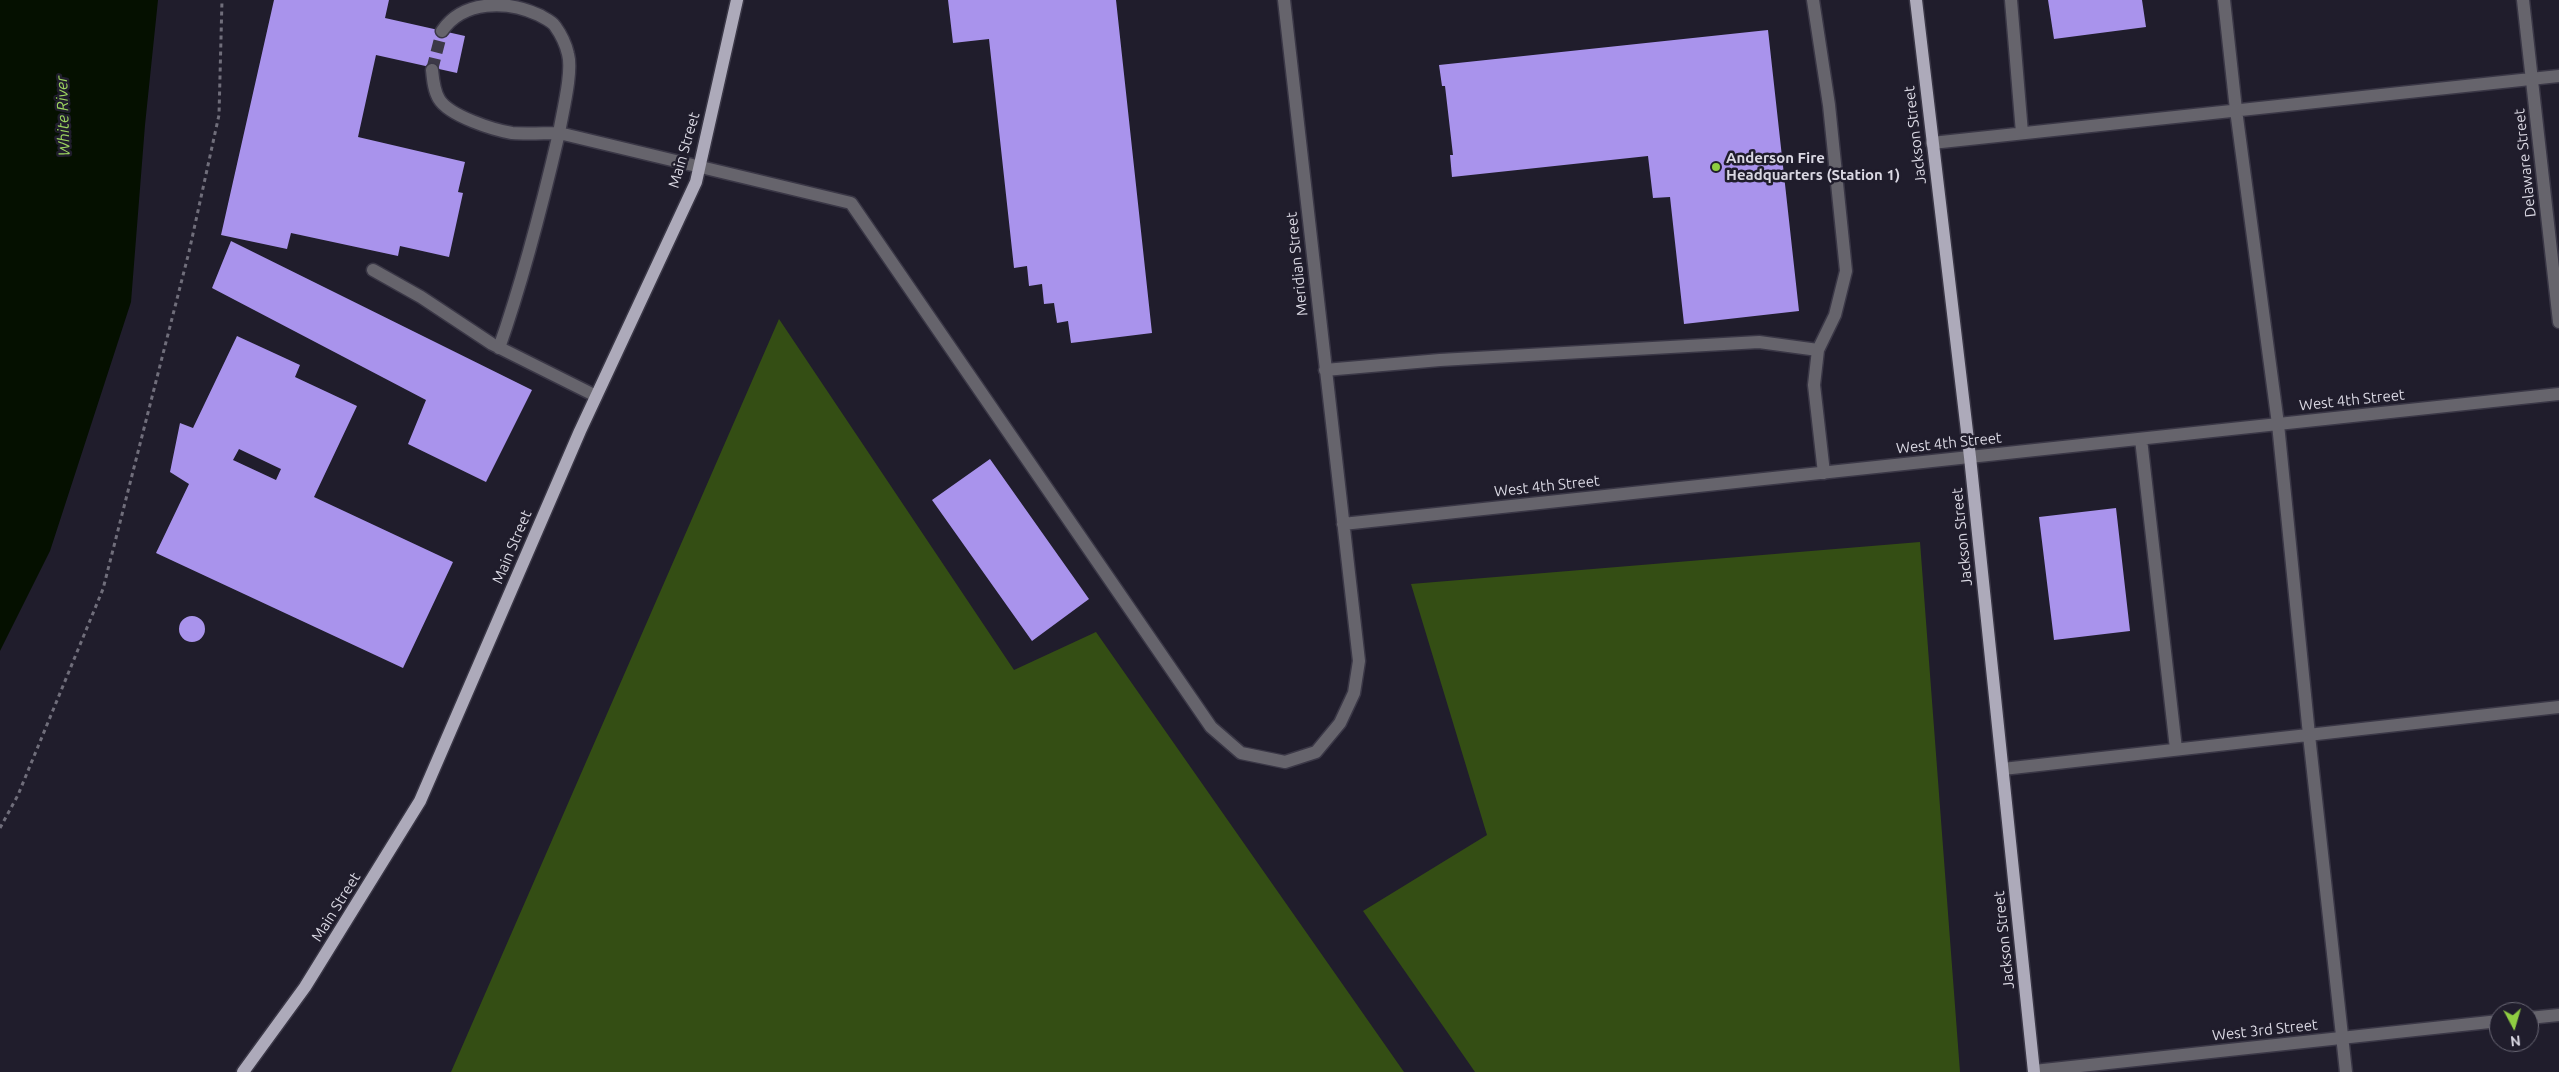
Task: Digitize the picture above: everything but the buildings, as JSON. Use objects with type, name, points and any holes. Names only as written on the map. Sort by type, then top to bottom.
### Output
[{"type":"main road","name":"Main Street","points":[[243,1072],[306,988],[420,801],[596,396],[696,182],[737,0]]},
{"type":"main road","name":"Jackson Street","points":[[1916,0],[1970,457],[2034,1072]]},
{"type":"street","name":"Meridian Street","points":[[432,70],[433,82],[439,100],[450,111],[511,133],[559,133],[851,203],[1211,727],[1241,753],[1284,762],[1316,752],[1340,723],[1354,693],[1359,661],[1284,0]]},
{"type":"street","points":[[1813,0],[1846,270],[1835,315],[1818,350],[1814,385],[1824,473]]},
{"type":"street","points":[[2011,0],[2022,133]]},
{"type":"street","points":[[2224,0],[2236,110],[2278,424],[2309,735],[2346,1072]]},
{"type":"street","name":"Delaware Street","points":[[2523,0],[2559,322]]},
{"type":"street","points":[[442,31],[448,20],[464,7],[484,2],[504,2],[532,10],[554,24],[568,55],[567,92],[559,133],[517,297],[499,348]]},
{"type":"street","points":[[1932,143],[2559,76]]},
{"type":"street","points":[[373,270],[421,297],[499,348],[596,396]]},
{"type":"street","points":[[1325,370],[1440,360],[1759,342],[1818,350]]},
{"type":"street","name":"West 4th Street","points":[[1343,524],[2559,394]]},
{"type":"street","points":[[2141,439],[2176,749]]},
{"type":"street","points":[[2003,769],[2559,707]]},
{"type":"street","points":[[2539,1017],[2559,1015]]},
{"type":"street","name":"West 3rd Street","points":[[2034,1072],[2489,1023]]},
{"type":"path","points":[[0,828],[18,795],[103,589],[189,252],[219,115],[222,0]]},
{"type":"green space","points":[[779,319],[1014,670],[1096,632],[1404,1072],[451,1072]]},
{"type":"green space","points":[[1920,542],[1960,1072],[1475,1072],[1363,911],[1487,835],[1411,584]]},
{"type":"water","name":"White River","points":[[0,0],[158,0],[145,125],[131,302],[50,551],[0,651]]},
{"type":"tunnel","points":[[432,70],[442,31]]},
{"type":"place","name":"Anderson Fire Headquarters (Station 1)","points":[[1716,167]]}]
